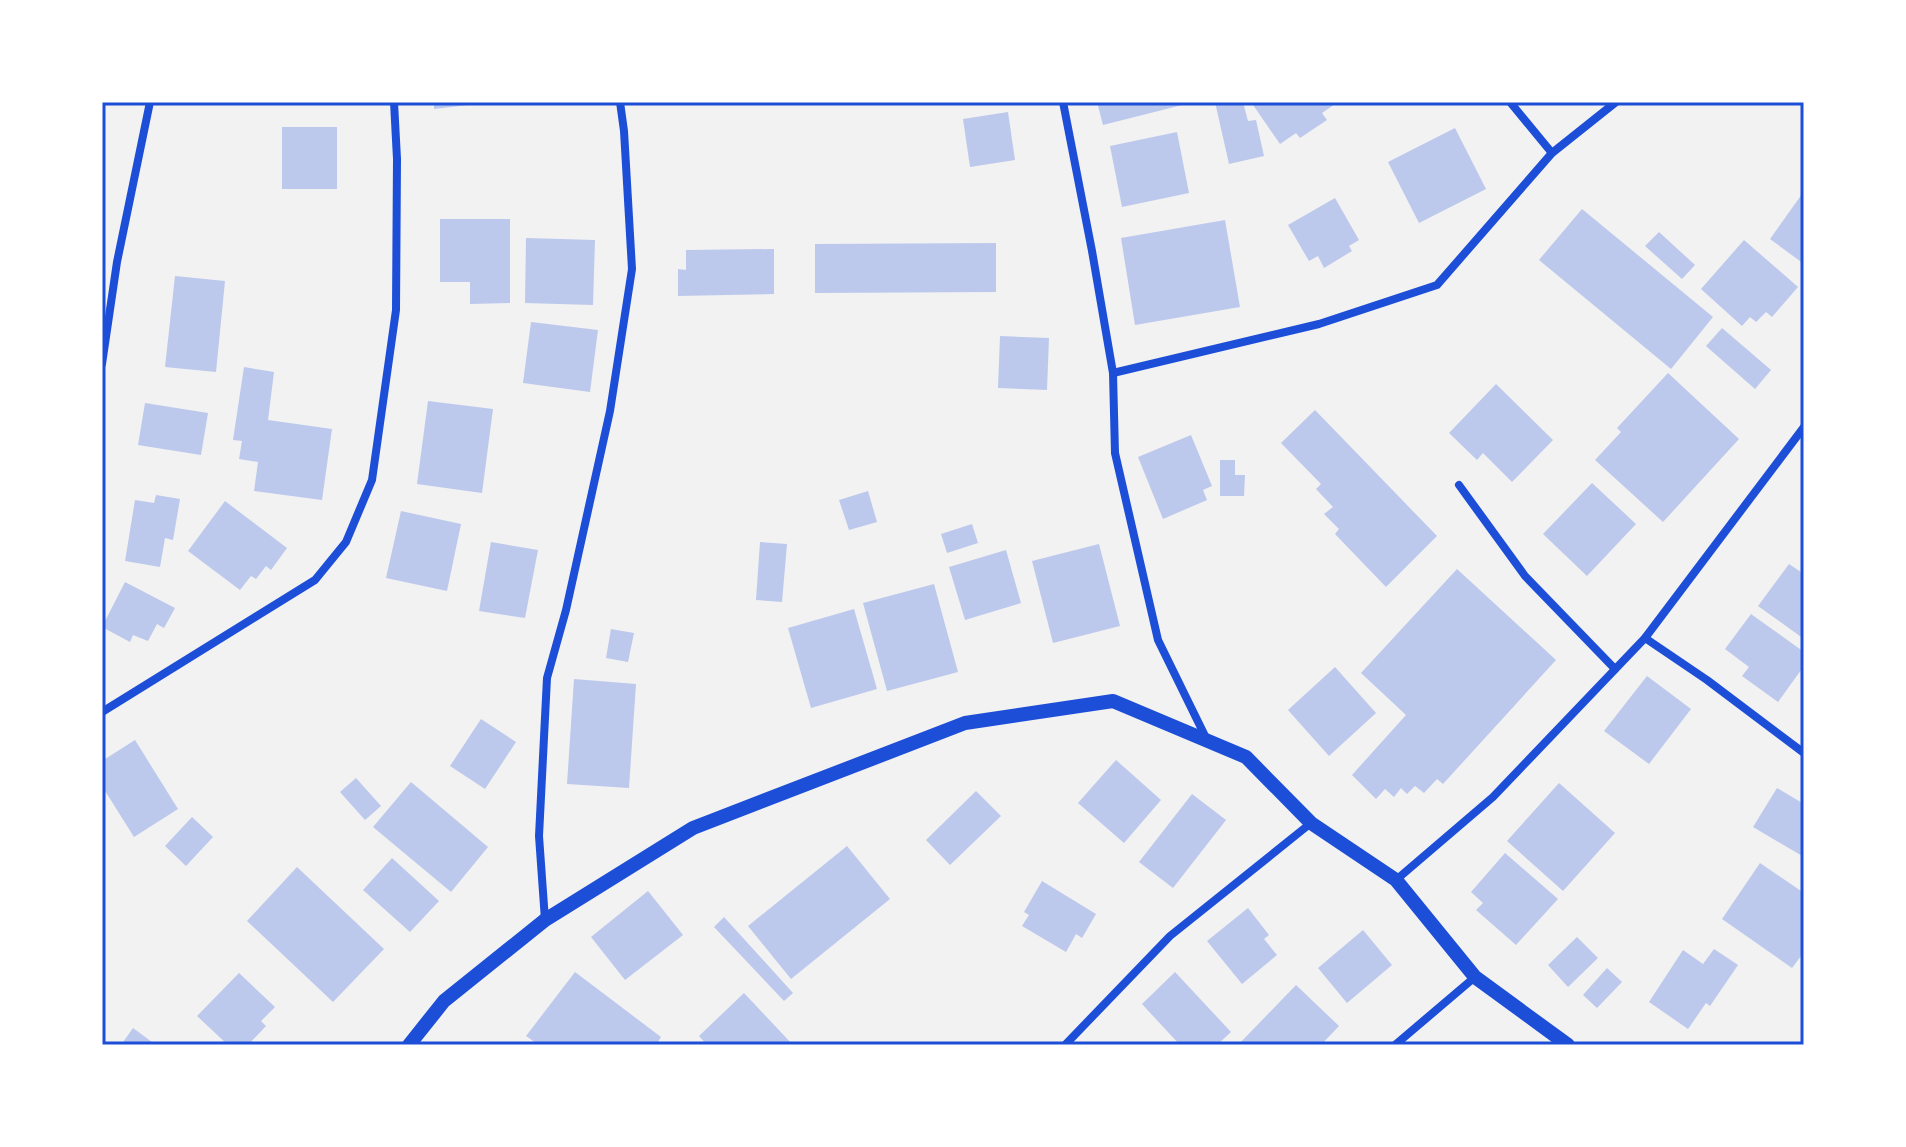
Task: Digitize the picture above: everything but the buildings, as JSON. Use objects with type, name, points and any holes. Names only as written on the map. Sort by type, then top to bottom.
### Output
[{"type":"street","points":[[102,364],[117,262],[150,102]]},
{"type":"street","points":[[102,712],[315,580],[346,542],[372,480],[396,310],[397,159],[394,102]]},
{"type":"street","points":[[545,920],[539,836],[547,678],[566,610],[610,411],[632,269],[620,102]]},
{"type":"street","points":[[1063,102],[1113,373],[1115,453],[1158,640],[1207,740]]},
{"type":"street","points":[[1510,102],[1552,153]]},
{"type":"street","points":[[1113,373],[1319,324],[1437,285],[1552,153],[1616,102]]},
{"type":"street","points":[[1396,880],[1493,797],[1645,638],[1804,427]]},
{"type":"street","points":[[1459,485],[1525,576],[1615,669]]},
{"type":"street","points":[[1645,638],[1804,753]]},
{"type":"street","points":[[409,1045],[444,1001],[545,920],[693,828],[965,723],[1113,701],[1246,757],[1311,823],[1396,880],[1475,977],[1568,1045]]},
{"type":"street","points":[[1065,1045],[1170,936],[1311,823]]},
{"type":"street","points":[[1395,1045],[1475,977]]}]
